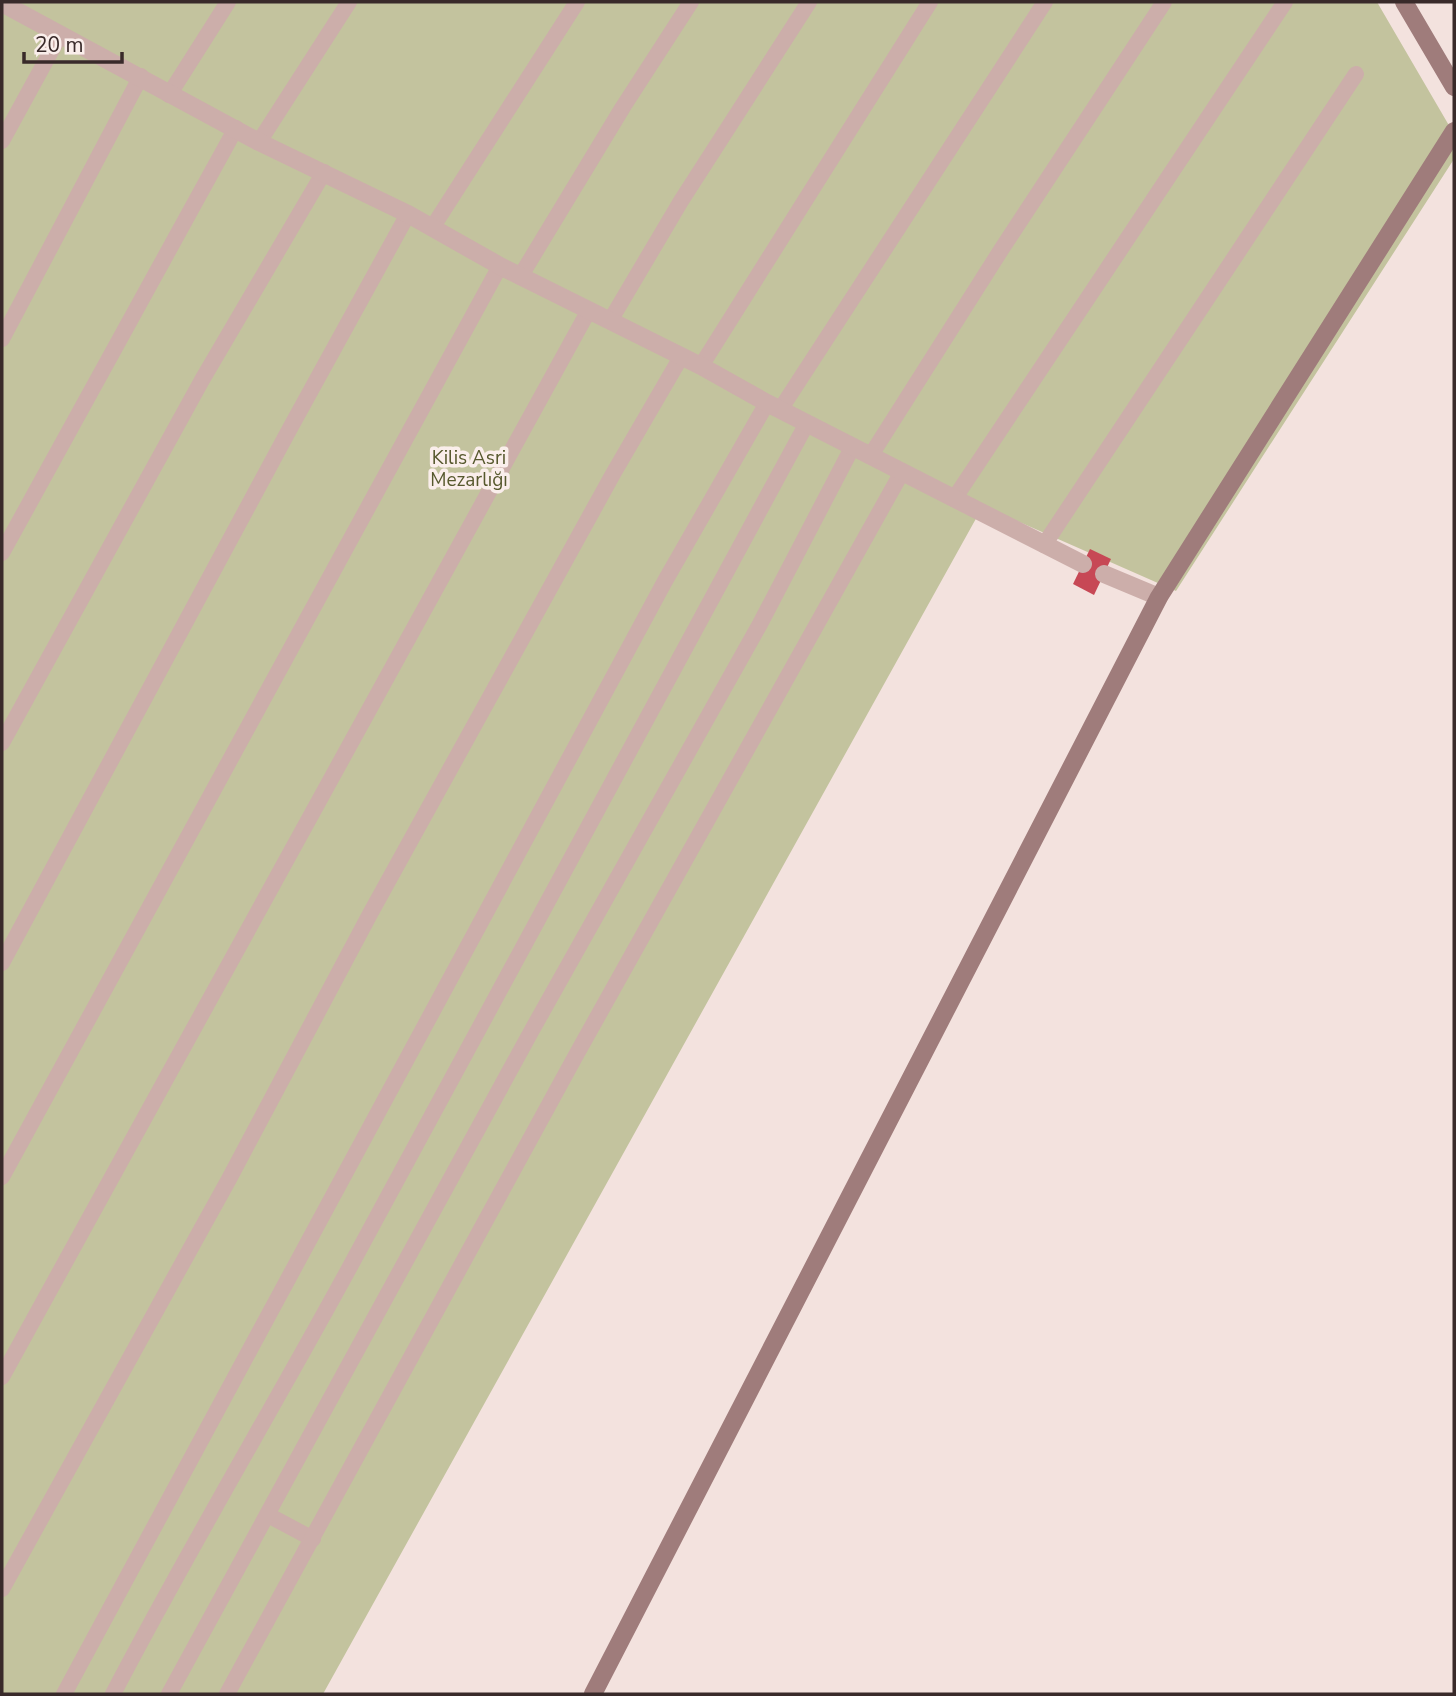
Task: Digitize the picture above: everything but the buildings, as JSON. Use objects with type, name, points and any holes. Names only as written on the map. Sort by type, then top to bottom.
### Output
[{"type":"street","points":[[1404,2],[1454,87]]},
{"type":"street","points":[[2,3],[259,142],[408,214],[500,266],[701,366],[1083,564]]},
{"type":"street","points":[[593,1694],[1159,597],[1454,131]]},
{"type":"street","points":[[1104,573],[1159,597]]},
{"type":"lane","points":[[169,95],[228,2]]},
{"type":"lane","points":[[259,142],[349,2]]},
{"type":"lane","points":[[432,228],[577,2]]},
{"type":"lane","points":[[520,276],[691,2]]},
{"type":"lane","points":[[610,321],[681,201],[809,2]]},
{"type":"lane","points":[[701,366],[930,2]]},
{"type":"lane","points":[[64,1694],[665,581],[774,406],[1045,2]]},
{"type":"lane","points":[[871,455],[1001,250],[1164,2]]},
{"type":"lane","points":[[954,499],[1286,2]]},
{"type":"lane","points":[[2,141],[60,35]]},
{"type":"lane","points":[[1044,545],[1356,74]]},
{"type":"lane","points":[[2,339],[141,76]]},
{"type":"lane","points":[[2,553],[236,128]]},
{"type":"lane","points":[[2,743],[195,392],[324,172]]},
{"type":"lane","points":[[2,963],[408,214]]},
{"type":"lane","points":[[2,1177],[500,266]]},
{"type":"lane","points":[[2,1377],[589,310]]},
{"type":"lane","points":[[2,1589],[229,1180],[370,914],[613,474],[681,357]]},
{"type":"lane","points":[[114,1694],[352,1264],[674,664],[807,423]]},
{"type":"lane","points":[[169,1694],[526,1042],[747,648],[853,446]]},
{"type":"lane","points":[[227,1694],[562,1080],[902,472]]},
{"type":"lane","points":[[268,1515],[313,1539]]},
{"type":"green space","name":"Kilis Asri Mezarlığı","points":[[2,2],[1377,2],[1454,134],[1454,159],[1176,591],[983,506],[323,1694],[2,1694]]}]
